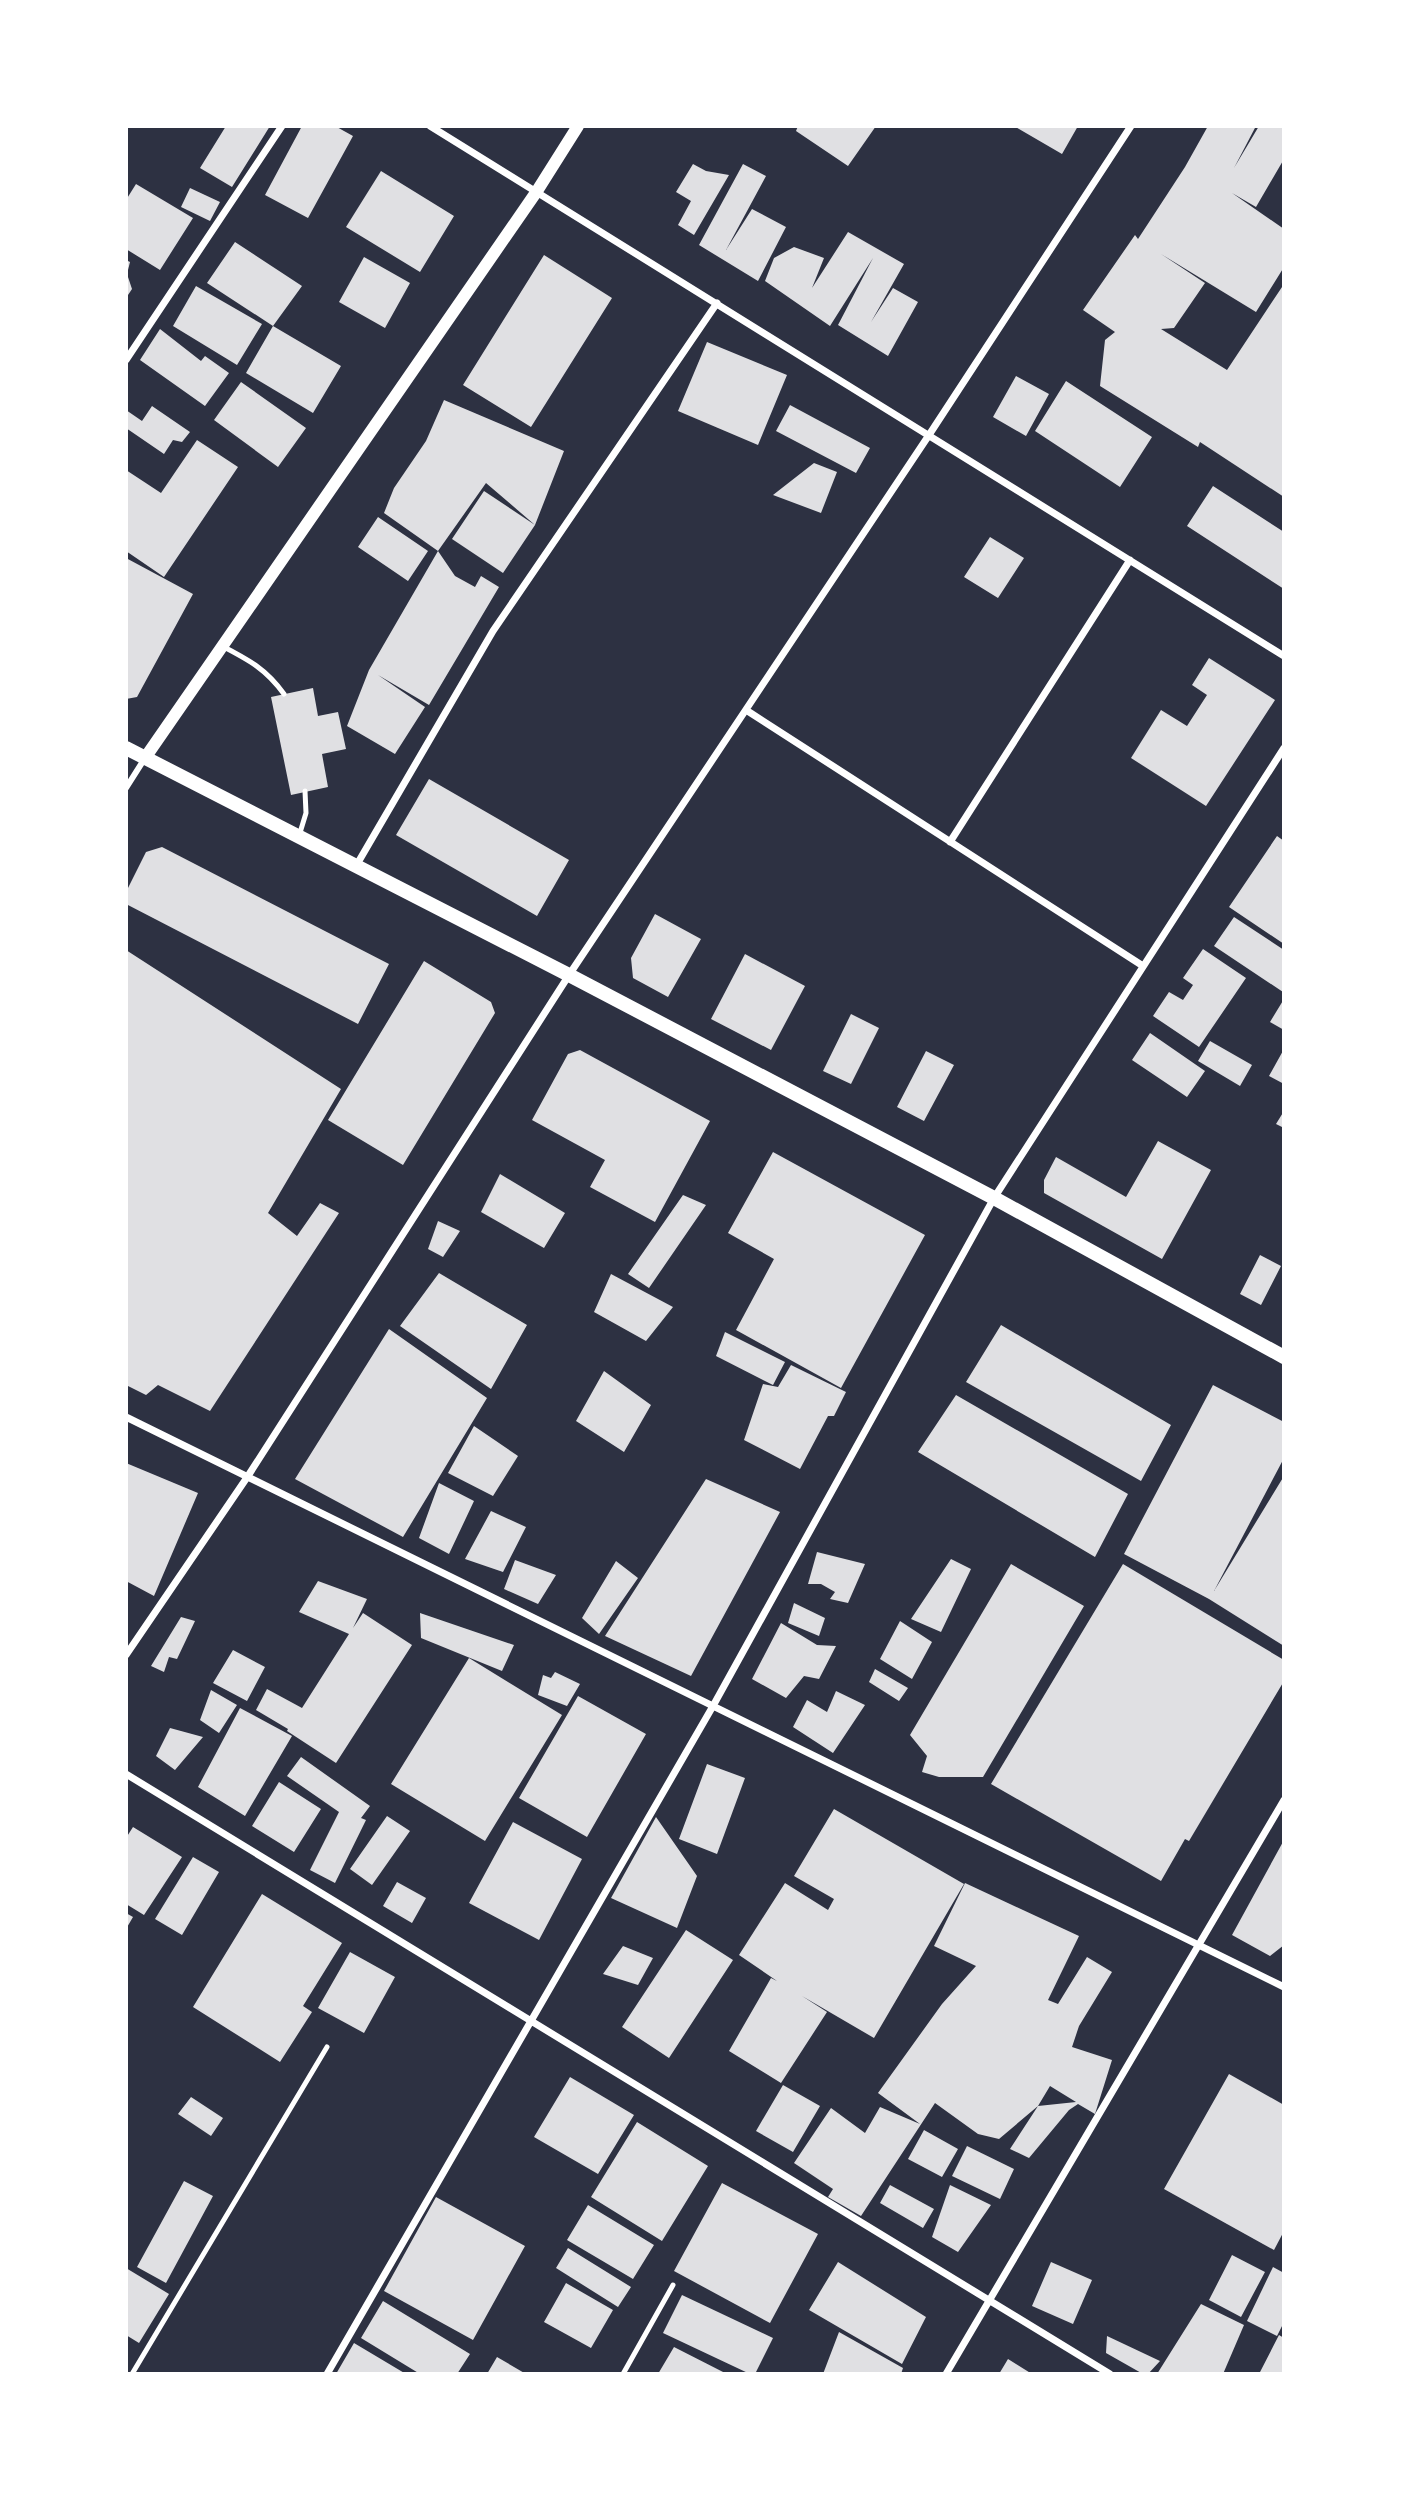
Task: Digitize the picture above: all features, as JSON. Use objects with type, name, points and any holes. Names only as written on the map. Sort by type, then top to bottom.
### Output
[{"type":"main road","points":[[126,748],[569,975],[993,1198],[1284,1357]]},
{"type":"street","points":[[126,360],[282,126]]},
{"type":"street","points":[[430,126],[1284,656]]},
{"type":"street","points":[[126,788],[537,191],[578,126]]},
{"type":"street","points":[[126,1655],[248,1476],[569,975],[929,435],[1131,126]]},
{"type":"street","points":[[356,866],[493,631],[717,303]]},
{"type":"street","points":[[950,842],[1130,560]]},
{"type":"street","points":[[746,710],[1143,966]]},
{"type":"street","points":[[327,2374],[712,1706],[993,1198],[1284,748]]},
{"type":"street","points":[[126,1417],[1284,1987]]},
{"type":"street","points":[[126,1774],[1110,2374]]},
{"type":"street","points":[[946,2374],[1284,1800]]},
{"type":"lane","points":[[222,646],[253,661],[284,694]]},
{"type":"lane","points":[[299,836],[306,813],[305,791]]},
{"type":"lane","points":[[132,2374],[327,2047]]},
{"type":"lane","points":[[623,2374],[673,2285]]},
{"type":"building","points":[[226,126],[270,126],[232,187],[200,168]]},
{"type":"building","points":[[302,126],[335,126],[353,136],[308,218],[265,195]]},
{"type":"building","points":[[798,126],[876,126],[848,166],[796,131]]},
{"type":"building","points":[[1014,126],[1078,126],[1062,154]]},
{"type":"building","points":[[1208,126],[1256,126],[1234,168],[1259,126],[1284,126],[1284,159],[1256,207],[1232,193],[1284,229],[1284,267],[1256,312],[1161,254],[1205,283],[1174,328],[1161,329],[1227,370],[1284,284],[1284,497],[1200,442],[1198,447],[1100,386],[1105,340],[1115,332],[1083,310],[1135,235],[1138,239]]},
{"type":"building","points":[[693,164],[706,171],[729,175],[694,235],[678,225],[691,201],[676,192]]},
{"type":"building","points":[[743,164],[766,176],[726,250],[752,209],[786,227],[758,281],[699,245]]},
{"type":"building","points":[[381,171],[454,216],[420,272],[346,227]]},
{"type":"building","points":[[136,184],[193,218],[160,270],[126,249],[126,200]]},
{"type":"building","points":[[190,188],[220,202],[210,221],[181,207]]},
{"type":"building","points":[[848,232],[904,264],[871,322],[893,288],[918,302],[888,356],[838,325],[873,258],[830,326],[765,281],[774,258],[794,247],[824,258],[812,288]]},
{"type":"building","points":[[235,242],[302,286],[273,326],[207,283]]},
{"type":"building","points":[[544,255],[612,298],[531,427],[463,385]]},
{"type":"building","points":[[364,257],[410,283],[385,328],[339,302]]},
{"type":"building","points":[[126,260],[130,262],[127,274],[132,289],[126,298]]},
{"type":"building","points":[[196,286],[262,324],[237,365],[173,326]]},
{"type":"building","points":[[273,326],[341,366],[313,413],[246,373]]},
{"type":"building","points":[[160,329],[201,361],[205,356],[229,373],[205,406],[140,360]]},
{"type":"building","points":[[707,342],[787,375],[758,445],[678,411]]},
{"type":"building","points":[[1016,376],[1049,394],[1026,436],[993,417]]},
{"type":"building","points":[[1066,381],[1152,437],[1120,487],[1035,431]]},
{"type":"building","points":[[241,382],[306,428],[278,467],[214,420]]},
{"type":"building","points":[[444,400],[564,451],[535,525],[486,483],[438,551],[384,513],[394,488],[426,441]]},
{"type":"building","points":[[790,405],[870,448],[856,473],[776,431]]},
{"type":"building","points":[[152,406],[190,432],[182,442],[173,440],[164,454],[126,428],[126,410],[142,421]]},
{"type":"building","points":[[197,440],[238,467],[164,577],[126,551],[126,470],[161,493]]},
{"type":"building","points":[[814,463],[837,472],[821,513],[773,495]]},
{"type":"building","points":[[1213,486],[1284,532],[1284,589],[1187,526]]},
{"type":"building","points":[[484,491],[535,525],[503,573],[452,539]]},
{"type":"building","points":[[378,517],[428,551],[408,581],[358,547]]},
{"type":"building","points":[[990,537],[1024,558],[998,598],[964,577]]},
{"type":"building","points":[[438,551],[455,576],[475,587],[481,576],[499,587],[429,705],[378,675],[425,707],[395,754],[347,726],[369,670]]},
{"type":"building","points":[[126,558],[193,594],[137,697],[126,699]]},
{"type":"building","points":[[1209,658],[1275,700],[1206,806],[1131,758],[1161,710],[1187,726],[1207,695],[1192,685]]},
{"type":"building","points":[[313,688],[318,716],[338,712],[346,749],[322,754],[328,787],[291,795],[271,697]]},
{"type":"building","points":[[429,779],[569,860],[537,916],[396,835]]},
{"type":"building","points":[[1277,836],[1284,841],[1284,944],[1229,907]]},
{"type":"building","points":[[162,847],[389,964],[358,1024],[126,904],[126,892],[146,852]]},
{"type":"building","points":[[655,914],[701,939],[668,997],[633,978],[631,958]]},
{"type":"building","points":[[1234,917],[1284,950],[1283,992],[1214,946]]},
{"type":"building","points":[[1203,949],[1246,978],[1199,1047],[1153,1016],[1169,992],[1183,1000],[1193,985],[1183,978]]},
{"type":"building","points":[[126,950],[341,1089],[268,1213],[297,1236],[320,1203],[339,1213],[210,1411],[158,1385],[146,1395],[126,1385]]},
{"type":"building","points":[[745,954],[805,986],[771,1050],[711,1019]]},
{"type":"building","points":[[424,961],[491,1002],[495,1013],[403,1165],[328,1120]]},
{"type":"building","points":[[1284,999],[1284,1030],[1270,1022]]},
{"type":"building","points":[[851,1014],[879,1028],[851,1084],[823,1071]]},
{"type":"building","points":[[1150,1033],[1205,1071],[1187,1097],[1132,1060]]},
{"type":"building","points":[[1210,1041],[1252,1065],[1240,1086],[1198,1061]]},
{"type":"building","points":[[1284,1049],[1284,1084],[1269,1076]]},
{"type":"building","points":[[580,1050],[710,1121],[655,1222],[590,1187],[605,1160],[532,1120],[568,1054]]},
{"type":"building","points":[[926,1051],[954,1065],[924,1121],[897,1107]]},
{"type":"building","points":[[1284,1111],[1284,1128],[1276,1124]]},
{"type":"building","points":[[1158,1141],[1211,1170],[1162,1259],[1044,1193],[1044,1180],[1056,1157],[1126,1197]]},
{"type":"building","points":[[773,1152],[925,1235],[841,1388],[736,1330],[774,1259],[728,1233]]},
{"type":"building","points":[[500,1174],[565,1213],[544,1248],[481,1212]]},
{"type":"building","points":[[683,1195],[706,1205],[649,1288],[628,1274]]},
{"type":"building","points":[[438,1221],[460,1231],[443,1257],[428,1249]]},
{"type":"building","points":[[1260,1255],[1281,1266],[1261,1305],[1240,1294]]},
{"type":"building","points":[[439,1273],[527,1325],[491,1389],[400,1326]]},
{"type":"building","points":[[611,1274],[673,1307],[646,1341],[594,1312]]},
{"type":"building","points":[[1001,1325],[1171,1425],[1141,1481],[966,1382]]},
{"type":"building","points":[[389,1329],[487,1398],[403,1537],[295,1479]]},
{"type":"building","points":[[725,1332],[785,1362],[773,1385],[716,1356]]},
{"type":"building","points":[[791,1365],[846,1392],[834,1416],[828,1416],[800,1469],[744,1440],[763,1384],[778,1387]]},
{"type":"building","points":[[604,1371],[651,1405],[624,1452],[576,1421]]},
{"type":"building","points":[[1213,1385],[1284,1422],[1284,1458],[1214,1591],[1284,1476],[1284,1646],[1209,1599],[1124,1554]]},
{"type":"building","points":[[956,1395],[1128,1494],[1095,1557],[918,1452]]},
{"type":"building","points":[[474,1426],[518,1456],[493,1496],[448,1473]]},
{"type":"building","points":[[126,1463],[198,1493],[154,1596],[126,1581]]},
{"type":"building","points":[[706,1479],[780,1512],[691,1676],[605,1636]]},
{"type":"building","points":[[439,1483],[474,1501],[449,1554],[419,1538]]},
{"type":"building","points":[[491,1511],[526,1527],[503,1572],[465,1559]]},
{"type":"building","points":[[817,1552],[865,1564],[848,1603],[830,1599],[835,1592],[821,1584],[808,1584]]},
{"type":"building","points":[[951,1559],[971,1569],[941,1632],[911,1619]]},
{"type":"building","points":[[515,1560],[556,1575],[538,1604],[504,1589]]},
{"type":"building","points":[[616,1561],[638,1578],[599,1634],[582,1618]]},
{"type":"building","points":[[1011,1564],[1084,1606],[983,1777],[939,1777],[922,1772],[927,1756],[910,1735]]},
{"type":"building","points":[[1123,1564],[1284,1660],[1284,1681],[1189,1841],[1185,1839],[1161,1881],[991,1784]]},
{"type":"building","points":[[318,1581],[367,1599],[353,1628],[363,1613],[412,1645],[336,1763],[256,1710],[267,1689],[302,1708],[349,1634],[299,1612]]},
{"type":"building","points":[[794,1603],[825,1618],[819,1636],[788,1623]]},
{"type":"building","points":[[420,1613],[514,1645],[502,1671],[421,1638]]},
{"type":"building","points":[[181,1617],[195,1621],[177,1659],[169,1657],[164,1672],[151,1666]]},
{"type":"building","points":[[900,1621],[932,1642],[912,1679],[880,1659]]},
{"type":"building","points":[[781,1623],[817,1645],[836,1646],[819,1679],[804,1676],[786,1698],[752,1679]]},
{"type":"building","points":[[233,1650],[265,1667],[247,1701],[213,1683]]},
{"type":"building","points":[[469,1658],[562,1715],[485,1841],[391,1784]]},
{"type":"building","points":[[875,1669],[908,1688],[899,1701],[869,1682]]},
{"type":"building","points":[[555,1672],[580,1684],[567,1706],[538,1695],[543,1675],[551,1678]]},
{"type":"building","points":[[211,1690],[237,1705],[219,1733],[200,1720]]},
{"type":"building","points":[[836,1691],[865,1705],[833,1753],[793,1727],[807,1700],[827,1712]]},
{"type":"building","points":[[578,1696],[646,1734],[587,1837],[519,1798]]},
{"type":"building","points":[[240,1708],[292,1736],[245,1816],[198,1787]]},
{"type":"building","points":[[170,1728],[203,1737],[175,1770],[156,1756]]},
{"type":"building","points":[[301,1757],[370,1806],[361,1818],[366,1820],[335,1883],[310,1870],[339,1812],[287,1776]]},
{"type":"building","points":[[707,1764],[745,1778],[717,1854],[679,1839]]},
{"type":"building","points":[[279,1782],[321,1809],[294,1852],[252,1826]]},
{"type":"building","points":[[834,1809],[964,1884],[874,2038],[802,1996],[827,2012],[781,2083],[729,2051],[771,1978],[777,1981],[739,1955],[785,1883],[828,1910],[834,1899],[794,1876]]},
{"type":"building","points":[[387,1816],[410,1831],[372,1885],[350,1869]]},
{"type":"building","points":[[656,1817],[697,1876],[677,1928],[611,1898]]},
{"type":"building","points":[[513,1822],[582,1859],[539,1940],[469,1903]]},
{"type":"building","points":[[133,1827],[182,1857],[144,1915],[126,1904],[126,1838]]},
{"type":"building","points":[[1284,1840],[1284,1945],[1270,1956],[1232,1935]]},
{"type":"building","points":[[193,1857],[219,1872],[182,1935],[155,1919]]},
{"type":"building","points":[[397,1882],[426,1898],[412,1923],[383,1906]]},
{"type":"building","points":[[965,1883],[1079,1936],[1048,2000],[1058,2004],[1087,1957],[1112,1972],[1079,2026],[1072,2047],[1112,2060],[1095,2114],[1078,2104],[1069,2110],[1029,2158],[1010,2149],[1038,2106],[999,2139],[978,2134],[935,2103],[861,2216],[828,2197],[833,2189],[794,2163],[831,2108],[865,2133],[880,2107],[920,2124],[878,2093],[942,2004],[976,1966],[934,1946]],"holes":[[[1050,2086],[1076,2102],[1038,2106]]]},
{"type":"building","points":[[262,1894],[342,1943],[303,2006],[312,2012],[280,2062],[193,2007]]},
{"type":"building","points":[[126,1913],[133,1917],[126,1929]]},
{"type":"building","points":[[686,1930],[733,1960],[669,2058],[622,2027]]},
{"type":"building","points":[[623,1946],[653,1958],[638,1985],[603,1974]]},
{"type":"building","points":[[350,1952],[395,1977],[364,2033],[318,2008]]},
{"type":"building","points":[[1229,2074],[1284,2105],[1284,2231],[1274,2250],[1164,2189]]},
{"type":"building","points":[[570,2077],[634,2115],[598,2174],[534,2137]]},
{"type":"building","points":[[783,2085],[820,2106],[793,2152],[756,2131]]},
{"type":"building","points":[[191,2097],[223,2118],[211,2136],[178,2114]]},
{"type":"building","points":[[637,2122],[708,2166],[662,2241],[591,2197]]},
{"type":"building","points":[[924,2130],[958,2149],[942,2177],[908,2159]]},
{"type":"building","points":[[967,2146],[1014,2169],[1000,2199],[952,2176]]},
{"type":"building","points":[[184,2181],[213,2196],[166,2283],[137,2267]]},
{"type":"building","points":[[722,2183],[818,2234],[770,2323],[674,2271]]},
{"type":"building","points":[[890,2185],[934,2209],[923,2228],[880,2203]]},
{"type":"building","points":[[950,2185],[991,2205],[958,2252],[932,2237]]},
{"type":"building","points":[[436,2197],[525,2246],[473,2340],[384,2291]]},
{"type":"building","points":[[588,2205],[654,2245],[633,2279],[567,2240]]},
{"type":"building","points":[[568,2248],[631,2287],[618,2307],[556,2268]]},
{"type":"building","points":[[1232,2255],[1265,2272],[1241,2317],[1209,2300]]},
{"type":"building","points":[[838,2262],[926,2317],[902,2364],[809,2310]]},
{"type":"building","points":[[1051,2262],[1092,2280],[1073,2324],[1032,2306]]},
{"type":"building","points":[[1273,2267],[1284,2273],[1284,2322],[1277,2336],[1247,2321]]},
{"type":"building","points":[[126,2268],[169,2294],[139,2343],[126,2335]]},
{"type":"building","points":[[566,2283],[613,2310],[591,2348],[544,2322]]},
{"type":"building","points":[[682,2295],[773,2338],[755,2374],[663,2333]]},
{"type":"building","points":[[383,2301],[470,2354],[457,2374],[420,2374],[361,2338]]},
{"type":"building","points":[[1201,2304],[1244,2325],[1223,2374],[1157,2374]]},
{"type":"building","points":[[839,2332],[903,2368],[901,2374],[823,2374]]},
{"type":"building","points":[[1279,2335],[1284,2338],[1284,2374],[1259,2374]]},
{"type":"building","points":[[1107,2336],[1160,2361],[1148,2374],[1143,2374],[1106,2353]]},
{"type":"building","points":[[354,2343],[406,2374],[336,2374]]},
{"type":"building","points":[[674,2347],[727,2374],[658,2374]]},
{"type":"building","points":[[497,2357],[526,2374],[487,2374]]},
{"type":"building","points":[[1008,2359],[1032,2374],[999,2374]]}]
